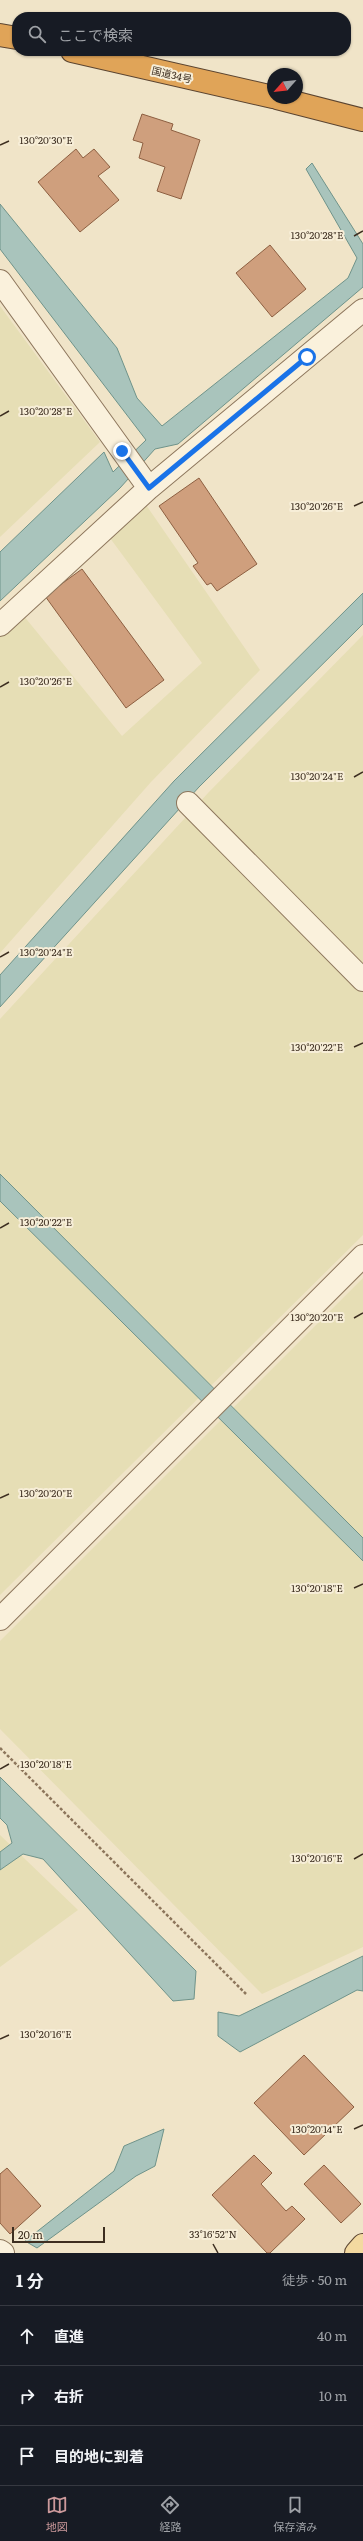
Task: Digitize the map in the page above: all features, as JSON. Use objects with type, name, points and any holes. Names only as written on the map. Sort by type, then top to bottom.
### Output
[{"type":"highway","points":[[0,35],[12,37]]},
{"type":"highway","name":"国道34号","points":[[94,56],[267,96]]},
{"type":"highway","points":[[300,104],[363,120]]},
{"type":"main road","points":[[356,2253],[363,2245]]},
{"type":"street","points":[[0,281],[149,488]]},
{"type":"street","points":[[0,625],[149,488],[363,310]]},
{"type":"street","points":[[188,803],[363,980]]},
{"type":"street","points":[[0,1619],[363,1256]]},
{"type":"path","points":[[0,1748],[246,1994]]},
{"type":"shaded area","points":[[0,306],[100,442],[0,537]]},
{"type":"shaded area","points":[[144,502],[260,670],[151,782],[0,953],[0,636],[23,615],[122,736],[202,663],[110,538]]},
{"type":"shaded area","points":[[363,635],[363,1235],[0,1595],[0,1019],[208,793]]},
{"type":"shaded area","points":[[363,1278],[363,1947],[262,1994],[0,1729],[0,1641]]},
{"type":"shaded area","points":[[0,1835],[78,1910],[0,1967]]},
{"type":"water","points":[[312,163],[363,244],[363,287],[178,444],[155,449],[120,488],[0,601],[0,552],[104,452],[113,472],[146,440],[0,249],[0,204],[117,348],[137,398],[162,426],[348,278],[357,258],[306,169]]},
{"type":"water","points":[[363,593],[363,624],[199,787],[0,1007],[0,975],[174,781]]},
{"type":"water","points":[[0,1174],[363,1538],[363,1561],[0,1201]]},
{"type":"water","points":[[0,1777],[196,1971],[194,1999],[173,2001],[43,1859],[23,1854],[0,1870],[0,1852],[12,1843],[7,1825],[0,1818]]},
{"type":"water","points":[[363,1956],[363,1991],[357,1990],[240,2052],[218,2036],[218,2012],[239,2016]]},
{"type":"water","points":[[164,2129],[155,2166],[136,2176],[37,2248],[25,2241],[114,2171],[124,2146]]},
{"type":"building","points":[[142,114],[173,124],[171,130],[200,140],[181,199],[157,191],[165,167],[139,158],[143,143],[133,140]]},
{"type":"building","points":[[76,149],[83,158],[94,149],[110,167],[98,176],[119,200],[80,232],[38,182]]},
{"type":"building","points":[[270,245],[306,289],[272,317],[236,273]]},
{"type":"building","points":[[199,478],[257,564],[217,591],[211,583],[207,585],[193,566],[198,563],[159,506]]},
{"type":"building","points":[[82,569],[164,680],[126,708],[45,596]]},
{"type":"building","points":[[304,2055],[354,2107],[304,2155],[254,2103]]},
{"type":"building","points":[[254,2155],[272,2173],[261,2184],[286,2211],[292,2206],[305,2219],[270,2253],[267,2253],[212,2195]]},
{"type":"building","points":[[324,2165],[361,2204],[341,2223],[304,2184]]},
{"type":"building","points":[[7,2168],[41,2206],[10,2234],[0,2223],[0,2174]]},
{"type":"route","points":[[122,451],[149,488],[307,357]]}]
